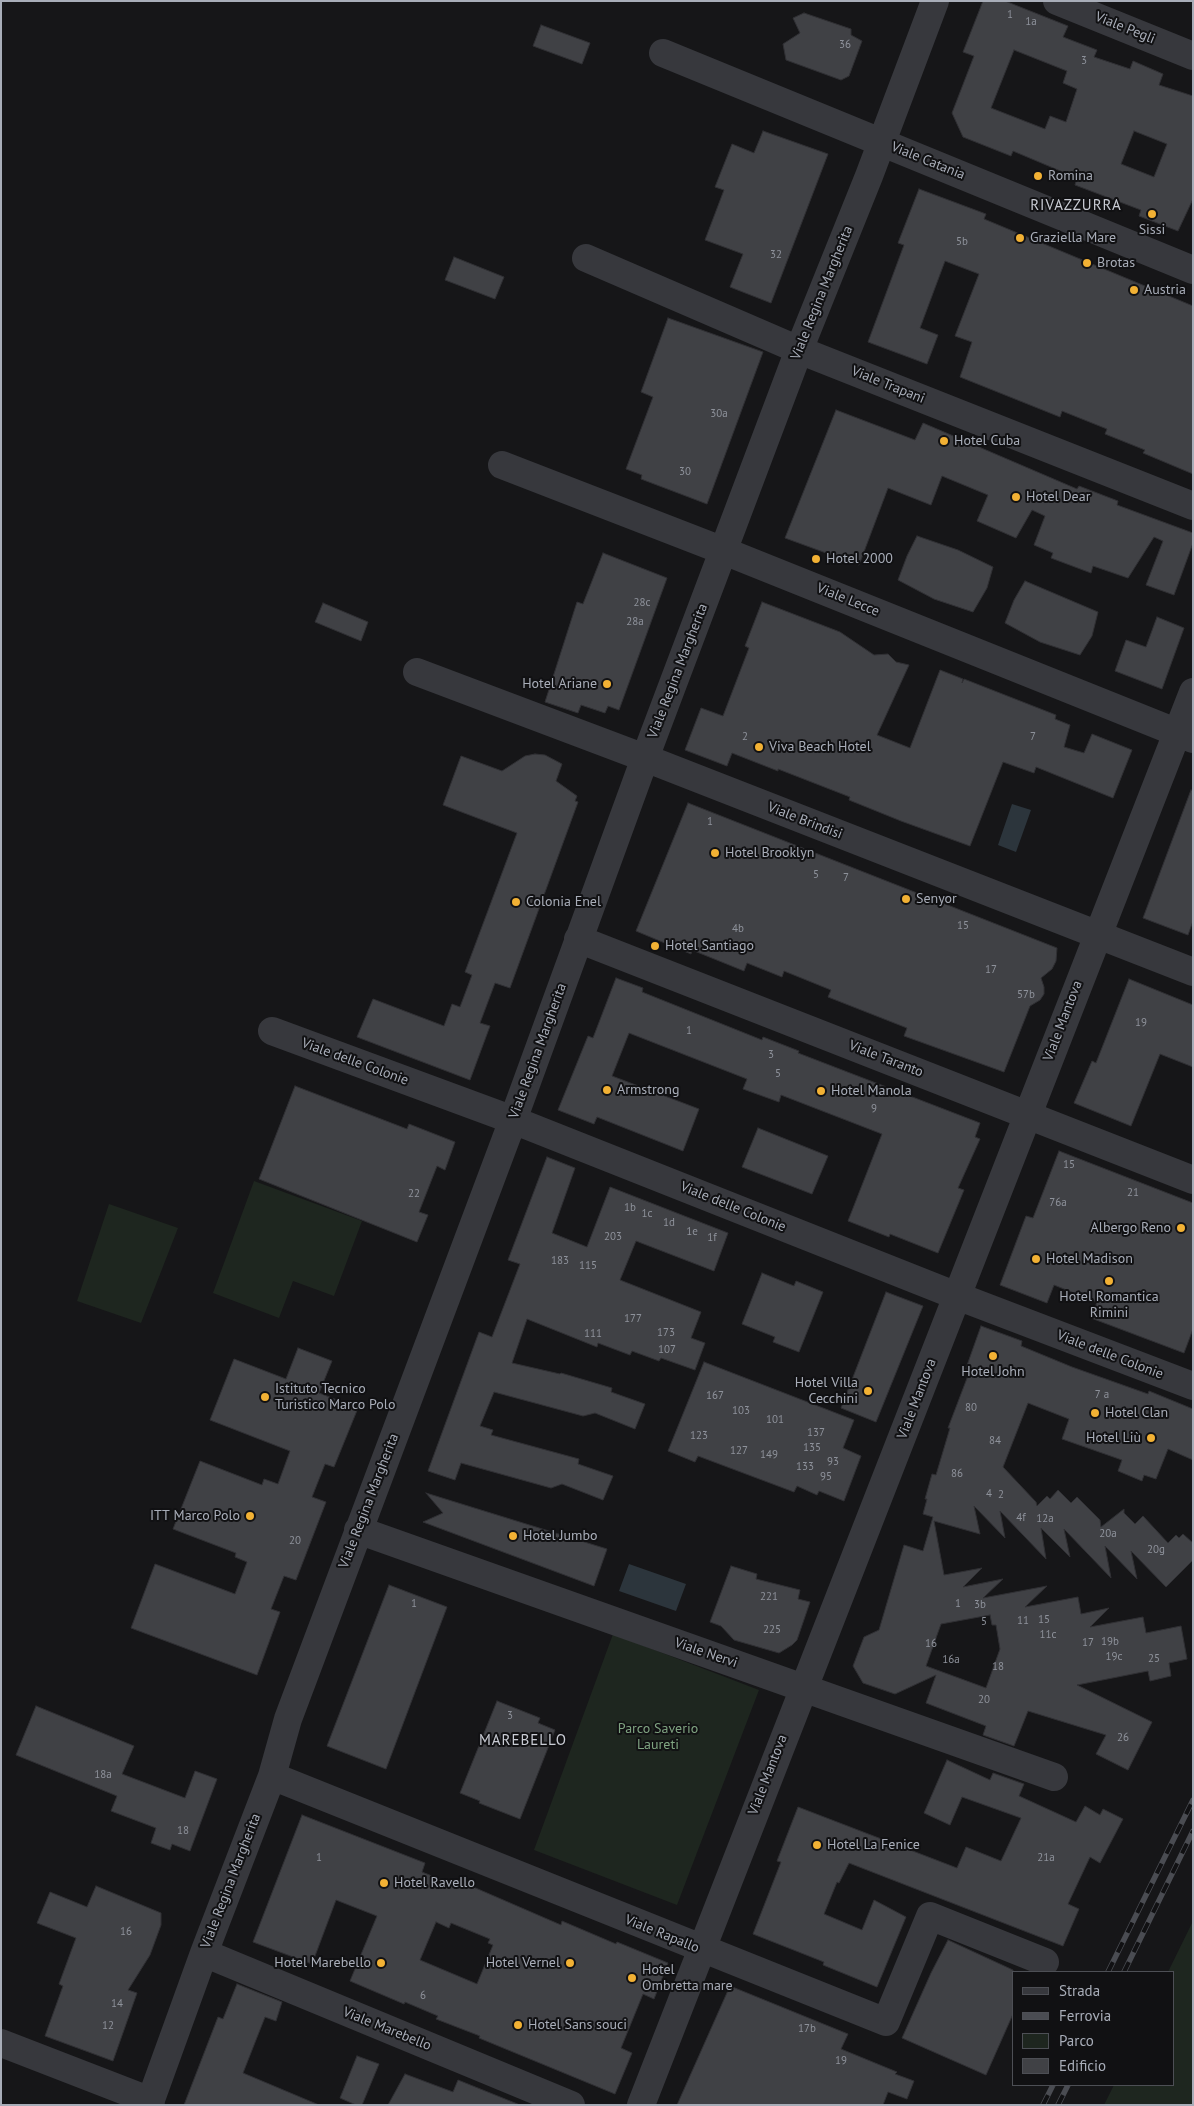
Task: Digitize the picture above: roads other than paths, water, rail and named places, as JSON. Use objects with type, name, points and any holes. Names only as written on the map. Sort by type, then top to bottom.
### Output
[{"type":"street","name":"Viale Regina Margherita","points":[[150,2103],[204,1953],[272,1776],[288,1719],[513,1120],[645,758],[799,350],[882,142],[935,1]]},
{"type":"street","name":"Viale Pegli","points":[[1057,1],[1193,56]]},
{"type":"street","name":"Viale Catania","points":[[663,53],[1193,270]]},
{"type":"street","name":"Viale Trapani","points":[[586,258],[799,350],[1193,506]]},
{"type":"street","name":"Viale Lecce","points":[[502,465],[724,551],[1185,736]]},
{"type":"street","name":"Viale Brindisi","points":[[417,672],[645,758],[1193,972]]},
{"type":"street","name":"Viale Mantova","points":[[641,2105],[802,1686],[957,1296],[1097,935],[1185,736],[1193,692]]},
{"type":"street","name":"Viale Taranto","points":[[578,939],[1193,1180]]},
{"type":"street","name":"Viale delle Colonie","points":[[272,1031],[513,1120],[957,1296],[1193,1386]]},
{"type":"street","name":"Viale Nervi","points":[[358,1530],[1054,1777]]},
{"type":"street","name":"Viale Rapallo","points":[[272,1776],[701,1950],[886,2022],[930,1916],[1045,1962]]},
{"type":"street","name":"Viale Marebello","points":[[204,1953],[571,2105]]},
{"type":"street","points":[[1,2043],[150,2103]]},
{"type":"railway","points":[[1108,1971],[1193,1800]]},
{"type":"railway","points":[[1124,1971],[1193,1831]]},
{"type":"railway","points":[[1043,2105],[1052,2086]]},
{"type":"railway","points":[[1058,2105],[1068,2086]]},
{"type":"place","name":"Romina","points":[[1038,176]]},
{"type":"place","name":"Sissi","points":[[1152,214]]},
{"type":"place","name":"Graziella Mare","points":[[1020,238]]},
{"type":"place","name":"Brotas","points":[[1087,263]]},
{"type":"place","name":"Austria","points":[[1134,290]]},
{"type":"place","name":"Hotel Cuba","points":[[944,441]]},
{"type":"place","name":"Hotel Dear","points":[[1016,497]]},
{"type":"place","name":"Hotel 2000","points":[[816,559]]},
{"type":"place","name":"Hotel Ariane","points":[[607,684]]},
{"type":"place","name":"Viva Beach Hotel","points":[[759,747]]},
{"type":"place","name":"Hotel Brooklyn","points":[[715,853]]},
{"type":"place","name":"Senyor","points":[[906,899]]},
{"type":"place","name":"Colonia Enel","points":[[516,902]]},
{"type":"place","name":"Hotel Santiago","points":[[655,946]]},
{"type":"place","name":"Armstrong","points":[[607,1090]]},
{"type":"place","name":"Hotel Manola","points":[[821,1091]]},
{"type":"place","name":"Albergo Reno","points":[[1181,1228]]},
{"type":"place","name":"Hotel Madison","points":[[1036,1259]]},
{"type":"place","name":"Hotel Romantica Rimini","points":[[1109,1281]]},
{"type":"place","name":"Hotel John","points":[[993,1356]]},
{"type":"place","name":"Hotel Villa Cecchini","points":[[868,1391]]},
{"type":"place","name":"Istituto Tecnico Turistico Marco Polo","points":[[265,1397]]},
{"type":"place","name":"Hotel Clan","points":[[1095,1413]]},
{"type":"place","name":"Hotel Liù","points":[[1151,1438]]},
{"type":"place","name":"ITT Marco Polo","points":[[250,1516]]},
{"type":"place","name":"Hotel Jumbo","points":[[513,1536]]},
{"type":"place","name":"Hotel La Fenice","points":[[817,1845]]},
{"type":"place","name":"Hotel Ravello","points":[[384,1883]]},
{"type":"place","name":"Hotel Marebello","points":[[381,1963]]},
{"type":"place","name":"Hotel Vernel","points":[[570,1963]]},
{"type":"place","name":"Hotel Ombretta mare","points":[[632,1978]]},
{"type":"place","name":"Hotel Sans souci","points":[[518,2025]]},
{"type":"district","name":"RIVAZZURRA","points":[[1076,206]]},
{"type":"district","name":"MAREBELLO","points":[[523,1741]]},
{"type":"park label","name":"Parco Saverio Laureti","points":[[658,1738]]}]
